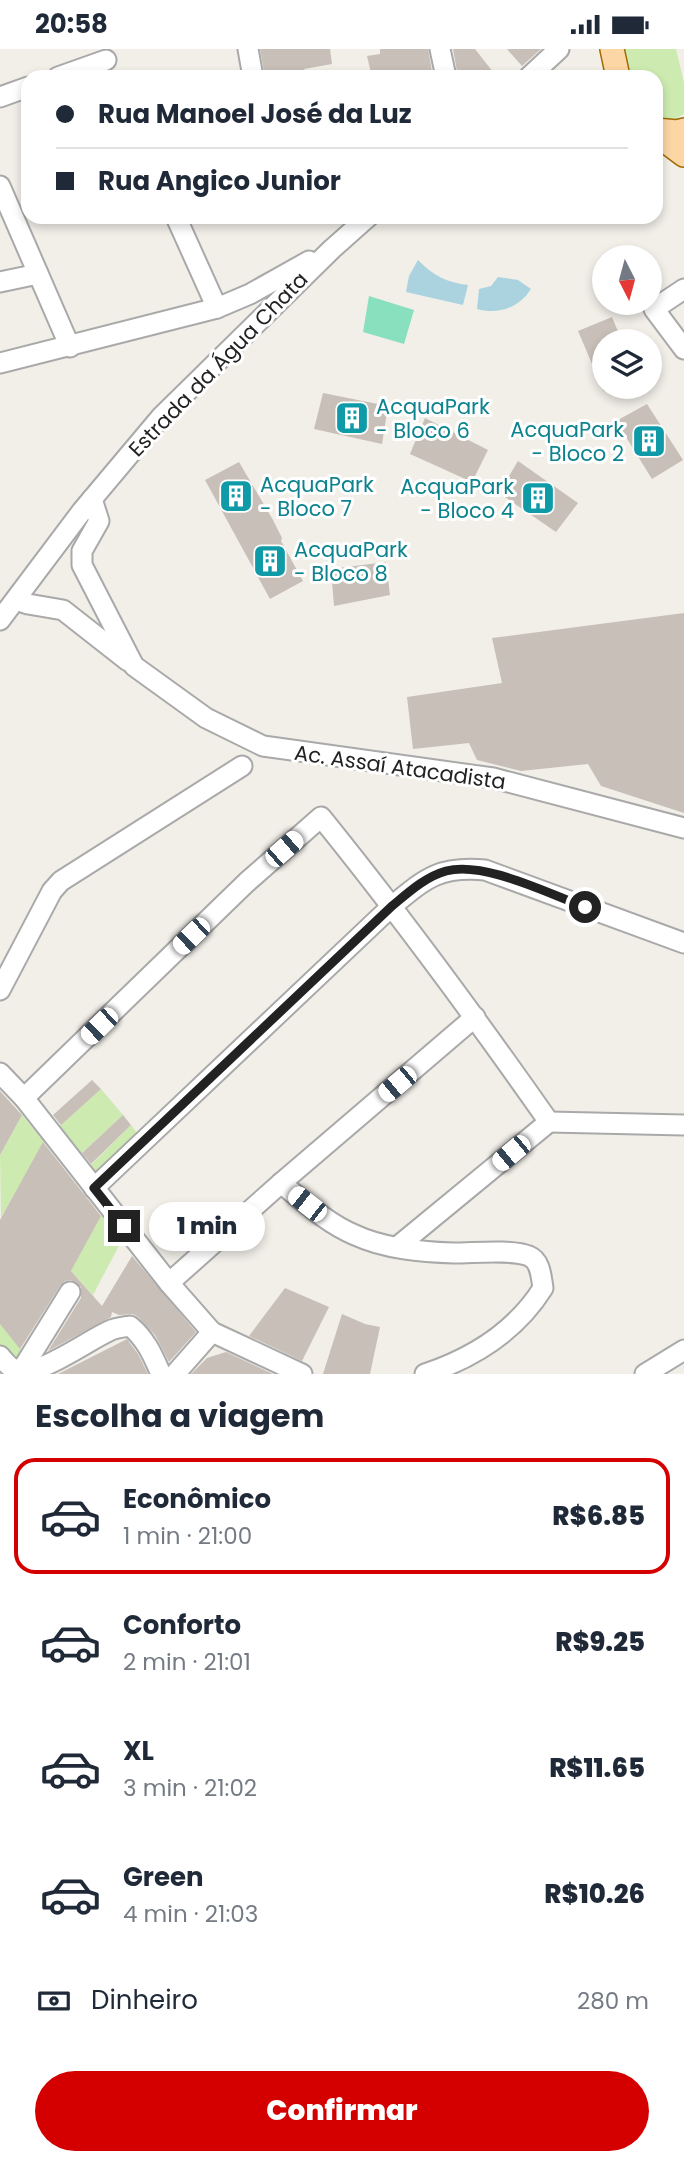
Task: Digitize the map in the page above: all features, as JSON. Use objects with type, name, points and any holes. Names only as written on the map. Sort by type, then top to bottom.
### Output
[{"type":"main road","points":[[612,49],[616,70]]},
{"type":"main road","points":[[663,132],[684,130]]},
{"type":"main road","points":[[663,138],[684,155]]},
{"type":"street","points":[[248,49],[252,70]]},
{"type":"street","points":[[440,49],[444,70]]},
{"type":"street","points":[[536,70],[559,49]]},
{"type":"street","points":[[81,70],[107,62]]},
{"type":"street","points":[[0,97],[21,90]]},
{"type":"street","points":[[0,186],[70,347]]},
{"type":"street","points":[[179,224],[217,308]]},
{"type":"street","name":"Estrada da Água Chata","points":[[0,620],[92,499],[161,417],[360,224]]},
{"type":"street","points":[[0,363],[217,308],[250,294],[332,249]]},
{"type":"street","points":[[0,282],[38,274]]},
{"type":"street","points":[[684,289],[654,309],[684,349]]},
{"type":"street","name":"Ac. Assaí Atacadista","points":[[92,499],[99,521],[80,558],[134,666]]},
{"type":"street","name":"Ac. Assaí Atacadista","points":[[16,600],[63,610],[206,718],[273,749],[493,778],[684,828]]},
{"type":"street","points":[[85,627],[108,614]]},
{"type":"street","points":[[0,990],[52,891],[61,881],[242,766]]},
{"type":"street","points":[[24,1098],[247,881],[321,817],[475,1017],[549,1122]]},
{"type":"street","points":[[94,1188],[392,906],[423,880],[446,871],[485,870],[684,943]]},
{"type":"street","points":[[169,1283],[475,1017]]},
{"type":"street","points":[[0,1073],[24,1098],[169,1283],[212,1332],[302,1374]]},
{"type":"street","points":[[397,1247],[549,1122],[684,1125]]},
{"type":"street","points":[[281,1183],[353,1235],[397,1247],[441,1253],[517,1253],[532,1257],[540,1268],[543,1288],[531,1307],[508,1331],[473,1353],[425,1374]]},
{"type":"street","points":[[21,1371],[70,1292]]},
{"type":"street","points":[[0,1356],[6,1365],[21,1371],[36,1369],[91,1343],[110,1330],[130,1326],[149,1347],[161,1374]]},
{"type":"street","points":[[175,1374],[212,1332]]},
{"type":"street","points":[[645,1374],[684,1350]]},
{"type":"green space","points":[[623,49],[676,49],[684,83],[684,114],[673,120],[663,117],[663,70],[628,70]]},
{"type":"green space","points":[[369,296],[414,310],[404,344],[363,332]]},
{"type":"green space","points":[[101,1089],[123,1115],[76,1158],[55,1130]]},
{"type":"green space","points":[[22,1115],[44,1142],[1,1218],[0,1155]]},
{"type":"green space","points":[[131,1125],[137,1133],[96,1177],[87,1169]]},
{"type":"green space","points":[[103,1212],[122,1240],[93,1295],[71,1271]]},
{"type":"green space","points":[[0,1324],[24,1353],[16,1358],[0,1347]]},
{"type":"water","points":[[418,260],[441,277],[468,285],[463,305],[406,292],[409,276]]},
{"type":"water","points":[[498,277],[518,280],[531,289],[520,301],[507,308],[493,311],[477,309],[479,289],[491,286]]},
{"type":"building","points":[[260,49],[330,49],[332,64],[304,70],[264,70]]},
{"type":"building","points":[[380,49],[428,49],[432,70],[370,70],[367,56],[380,54]]},
{"type":"building","points":[[453,49],[475,49],[492,70],[457,70]]},
{"type":"building","points":[[507,49],[541,49],[522,66]]},
{"type":"building","points":[[612,317],[617,329],[592,329],[592,364],[578,331]]},
{"type":"building","name":"AcquaPark - Bloco 6","points":[[323,393],[388,406],[382,444],[314,429]]},
{"type":"building","name":"AcquaPark - Bloco 2","points":[[647,404],[683,460],[652,479],[616,421]]},
{"type":"building","points":[[425,418],[488,450],[472,482],[410,454]]},
{"type":"building","name":"AcquaPark - Bloco 4","points":[[518,461],[578,503],[556,532],[499,493]]},
{"type":"building","points":[[239,462],[273,520],[303,581],[270,599],[205,480]]},
{"type":"building","points":[[386,562],[390,595],[334,606],[331,569]]},
{"type":"building","points":[[684,613],[684,813],[601,786],[588,764],[521,771],[477,760],[469,743],[413,749],[407,697],[502,683],[492,638]]},
{"type":"building","points":[[92,1080],[101,1089],[61,1125],[53,1115]]},
{"type":"building","points":[[0,1091],[22,1115],[0,1155]]},
{"type":"building","points":[[123,1115],[131,1125],[91,1164],[82,1153]]},
{"type":"building","points":[[43,1142],[101,1216],[71,1271],[102,1306],[132,1256],[196,1332],[169,1362],[155,1335],[138,1317],[112,1312],[111,1317],[48,1351],[81,1298],[81,1287],[71,1280],[60,1286],[20,1349],[0,1324],[0,1220]]},
{"type":"building","points":[[285,1288],[329,1307],[302,1361],[249,1336]]},
{"type":"building","points":[[342,1314],[380,1327],[370,1374],[323,1374]]},
{"type":"building","points":[[127,1339],[148,1374],[58,1374]]},
{"type":"building","points":[[226,1352],[273,1374],[191,1374],[207,1358]]},
{"type":"place","name":"AcquaPark - Bloco 6","points":[[352,418]]},
{"type":"place","name":"AcquaPark - Bloco 2","points":[[649,441]]},
{"type":"place","name":"AcquaPark - Bloco 7","points":[[236,496]]},
{"type":"place","name":"AcquaPark - Bloco 4","points":[[538,498]]},
{"type":"place","name":"AcquaPark - Bloco 8","points":[[270,561]]},
{"type":"route","points":[[124,1226],[94,1188],[392,906],[423,880],[446,871],[485,870],[585,907]]}]
